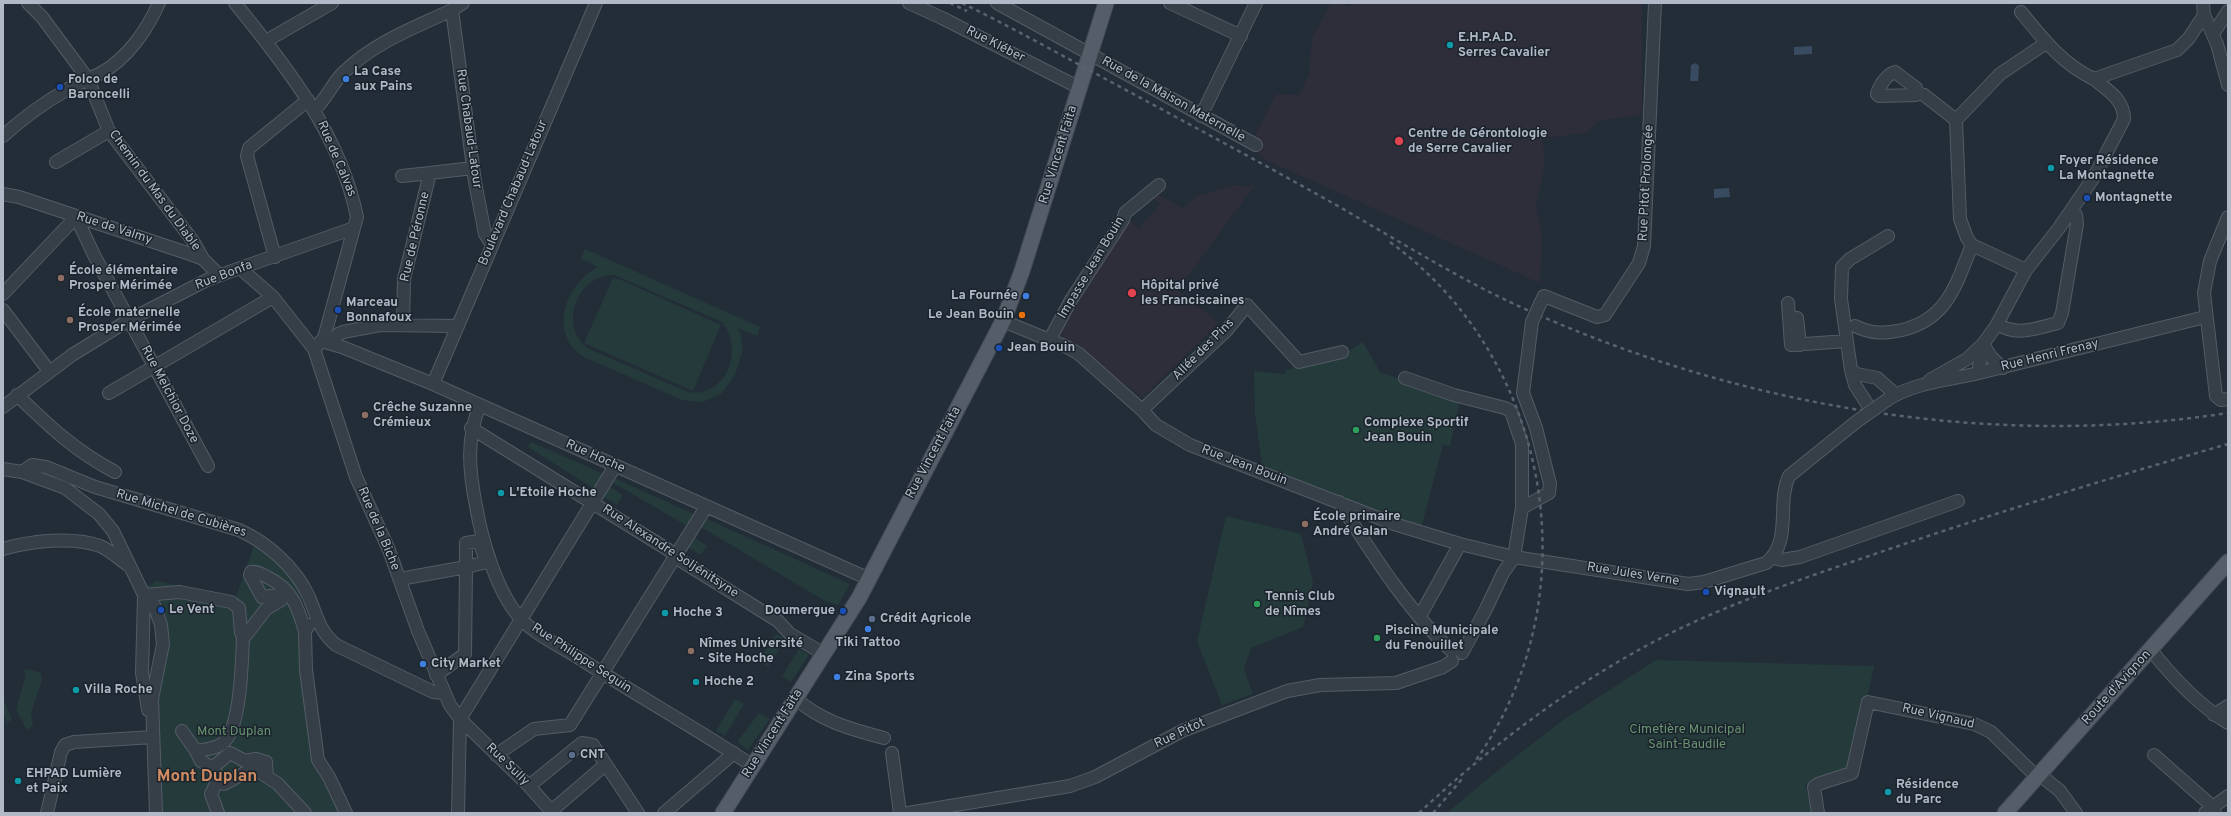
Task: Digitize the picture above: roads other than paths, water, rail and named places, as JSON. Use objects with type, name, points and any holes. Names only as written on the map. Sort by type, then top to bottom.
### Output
[{"type":"main road","name":"Rue Vincent Faïta","points":[[723,813],[859,598],[867,578],[1003,320],[1022,271],[1106,3]]},
{"type":"main road","name":"Route d'Avignon","points":[[2005,813],[2228,562]]},
{"type":"street","name":"Chemin du Mas du Diable","points":[[28,3],[42,17],[88,79],[109,131],[193,241],[203,259]]},
{"type":"street","points":[[3,136],[18,122],[67,89],[103,72],[128,51],[150,22],[159,3]]},
{"type":"street","name":"Rue de Calvas","points":[[235,3],[266,41],[308,100],[338,158],[354,200],[357,217],[323,343]]},
{"type":"street","points":[[266,41],[332,3]]},
{"type":"street","points":[[314,110],[323,102],[342,74],[363,54],[382,42],[452,10],[463,3]]},
{"type":"street","name":"Boulevard Chabaud-Latour","points":[[433,384],[596,3]]},
{"type":"street","name":"Rue Kléber","points":[[909,3],[942,18],[1080,88]]},
{"type":"street","name":"Rue de la Maison Maternelle","points":[[997,3],[1089,60],[1256,145]]},
{"type":"street","points":[[1170,3],[1240,36]]},
{"type":"street","points":[[1201,116],[1256,3]]},
{"type":"street","name":"Rue Pitot Prolongée","points":[[1522,508],[1549,493],[1550,484],[1536,428],[1523,393],[1532,322],[1540,304],[1544,296],[1597,317],[1605,315],[1639,263],[1644,246],[1655,3]]},
{"type":"street","points":[[2203,9],[2213,34],[2228,85]]},
{"type":"street","points":[[2094,79],[2177,50],[2189,38],[2203,9]]},
{"type":"street","name":"Rue Chabaud-Latour","points":[[452,10],[473,168],[486,234],[492,245]]},
{"type":"street","points":[[2213,34],[2228,11]]},
{"type":"street","points":[[1919,387],[1967,359],[1983,344],[1997,324],[2026,270],[2072,210],[2094,177],[2124,119],[2124,109],[2115,96],[2094,79],[2079,72],[2046,43],[2021,12]]},
{"type":"street","points":[[2026,270],[1972,245],[1966,238],[1960,219],[1956,120],[2000,74],[2046,43]]},
{"type":"street","points":[[1918,93],[1924,95],[1956,120]]},
{"type":"street","points":[[275,257],[247,156],[249,148],[308,100]]},
{"type":"street","points":[[56,162],[109,131]]},
{"type":"street","name":"Rue de Péronne","points":[[402,176],[473,168]]},
{"type":"street","name":"Rue de Péronne","points":[[403,325],[404,279],[430,173]]},
{"type":"street","name":"Impasse Jean Bouin","points":[[1050,339],[1071,300],[1123,220],[1125,213],[1159,185]]},
{"type":"street","name":"Rue de Valmy","points":[[3,194],[19,197],[76,217],[160,243],[203,259],[219,275]]},
{"type":"street","points":[[1997,324],[2008,331],[2021,332],[2058,322],[2062,314],[2076,224],[2076,215],[2072,210]]},
{"type":"street","points":[[3,294],[76,217]]},
{"type":"street","name":"Rue Melchior Doze","points":[[76,217],[94,255],[208,466]]},
{"type":"street","points":[[2228,217],[2210,261],[2204,293],[2205,317],[2216,396],[2221,400],[2228,399]]},
{"type":"street","name":"Rue Bonfa","points":[[8,400],[49,371],[129,320],[219,275],[241,269],[354,228]]},
{"type":"street","points":[[1865,400],[1851,370],[1841,299],[1842,267],[1850,259],[1888,236]]},
{"type":"street","points":[[1855,326],[1866,331],[1893,332],[1918,326],[1937,314],[1951,296],[1972,245]]},
{"type":"street","name":"Rue de la Biche","points":[[241,269],[323,343],[353,471],[389,550],[443,693],[460,720]]},
{"type":"street","points":[[109,393],[273,297]]},
{"type":"street","points":[[1788,303],[1791,345],[1847,341]]},
{"type":"street","name":"Allée des Pins","points":[[1142,410],[1226,331],[1247,305],[1299,362],[1342,352]]},
{"type":"street","points":[[3,310],[49,371]]},
{"type":"street","name":"Rue Henri Frenay","points":[[1865,400],[1891,397],[1919,387],[2003,368],[2205,317]]},
{"type":"street","name":"Rue Jean Bouin","points":[[1003,320],[1050,339],[1079,354],[1142,410],[1156,425],[1190,444],[1394,524],[1460,544],[1514,557]]},
{"type":"street","points":[[323,343],[343,332],[380,325],[458,326]]},
{"type":"street","name":"Rue Hoche","points":[[323,343],[433,384],[867,578]]},
{"type":"street","points":[[1983,344],[1991,357],[2003,368]]},
{"type":"street","points":[[1973,374],[1983,344]]},
{"type":"street","points":[[1967,359],[1973,374]]},
{"type":"street","points":[[1851,370],[1857,374],[1877,378],[1891,397]]},
{"type":"street","points":[[1868,376],[1863,380],[1865,400],[1856,422],[1790,476],[1784,487],[1782,534],[1780,545],[1773,558],[1782,560],[1800,557],[1958,501]]},
{"type":"street","points":[[1339,502],[1376,558],[1420,616],[1455,655],[1485,611],[1502,572],[1514,557],[1522,508],[1522,444],[1511,411],[1505,408],[1454,396],[1405,378]]},
{"type":"street","points":[[8,400],[90,459],[115,472]]},
{"type":"street","name":"Rue Philippe Seguin","points":[[480,405],[471,428],[469,446],[472,487],[480,530],[491,565],[511,606],[521,619],[603,674],[753,766]]},
{"type":"street","name":"Rue Alexandre Soljénitsyne","points":[[471,428],[594,503],[778,621],[790,634],[824,654]]},
{"type":"street","name":"Rue Michel de Cubières","points":[[3,469],[22,472],[32,465],[46,467],[95,487],[239,530],[260,541],[292,569],[309,596],[319,626],[327,638],[336,645],[433,692],[443,693]]},
{"type":"street","points":[[458,813],[460,720],[594,503],[615,466]]},
{"type":"street","points":[[22,472],[65,488],[99,514],[113,531],[144,595],[154,605],[161,625],[163,644],[152,699],[156,813]]},
{"type":"street","points":[[496,755],[534,729],[570,724],[603,674],[706,506]]},
{"type":"street","points":[[3,549],[24,543],[82,541],[102,546],[129,566]]},
{"type":"street","points":[[1420,616],[1460,544]]},
{"type":"street","name":"Rue Jules Verne","points":[[1514,557],[1688,584],[1704,582],[1748,570],[1766,564],[1773,558]]},
{"type":"street","points":[[400,579],[491,565]]},
{"type":"street","points":[[436,675],[465,654],[466,568]]},
{"type":"street","points":[[243,636],[246,635],[266,609],[281,600],[279,595],[262,598],[251,578],[251,572],[254,572],[286,588],[293,598],[305,631],[306,670],[318,760],[329,777],[346,813]]},
{"type":"street","points":[[144,595],[180,592],[231,602],[239,608],[241,633],[243,636],[235,724],[225,742],[218,746],[196,751]]},
{"type":"street","points":[[144,595],[142,673],[146,706],[152,722]]},
{"type":"street","points":[[305,631],[309,622],[304,601],[309,596]]},
{"type":"street","points":[[2151,650],[2179,684],[2214,715],[2228,723]]},
{"type":"street","name":"Rue Pitot","points":[[908,813],[1070,786],[1095,777],[1182,731],[1287,691],[1320,685],[1396,683],[1443,667],[1455,655]]},
{"type":"street","points":[[796,698],[804,706],[831,723],[884,738]]},
{"type":"street","name":"Rue Vignaud","points":[[1818,813],[1814,787],[1818,784],[1852,773],[1868,702],[1974,724],[1991,732],[2038,775],[2060,791],[2076,813]]},
{"type":"street","points":[[2214,715],[2228,706]]},
{"type":"street","name":"Rue Sully","points":[[460,720],[529,786],[551,812]]},
{"type":"street","points":[[182,731],[201,761],[215,773],[224,784],[254,768],[278,784],[305,813]]},
{"type":"street","points":[[47,813],[63,748],[69,743],[153,737]]},
{"type":"street","points":[[529,786],[582,743],[593,745],[638,813]]},
{"type":"street","points":[[218,746],[246,760],[256,759],[266,762],[267,777]]},
{"type":"street","points":[[218,813],[211,794],[215,773],[230,753]]},
{"type":"street","points":[[664,813],[734,753]]},
{"type":"street","points":[[892,753],[900,813]]},
{"type":"street","points":[[2154,756],[2211,811],[2228,796]]},
{"type":"street","points":[[551,812],[605,765]]},
{"type":"water","points":[[1812,46],[1812,54],[1794,55],[1794,47]]},
{"type":"water","points":[[1696,63],[1699,66],[1698,81],[1690,81],[1691,65]]},
{"type":"water","points":[[1729,188],[1730,197],[1714,198],[1714,189]]},
{"type":"railway","points":[[950,3],[967,11]]},
{"type":"railway","points":[[962,3],[1038,42],[1248,156],[1490,292],[1514,304],[1598,339],[1685,369],[1773,393],[1864,411],[1954,422],[2046,426],[2137,423],[2228,413]]},
{"type":"railway","points":[[1390,242],[1445,291],[1488,350],[1519,415],[1537,484],[1542,555],[1534,626],[1512,695],[1476,760]]},
{"type":"railway","points":[[1419,813],[1443,791],[1519,728],[1573,690],[1628,656],[1686,626],[1745,600],[1835,567],[2046,498],[2228,444]]},
{"type":"railway","points":[[1433,813],[1462,779]]},
{"type":"place","name":"E.H.P.A.D. Serres Cavalier","points":[[1450,45]]},
{"type":"place","name":"La Case aux Pains","points":[[346,79]]},
{"type":"place","name":"Folco de Baroncelli","points":[[60,87]]},
{"type":"place","name":"Centre de Gérontologie de Serre Cavalier","points":[[1399,141]]},
{"type":"place","name":"Foyer Résidence La Montagnette","points":[[2051,168]]},
{"type":"place","name":"Montagnette","points":[[2087,198]]},
{"type":"place","name":"École élémentaire Prosper Mérimée","points":[[61,278]]},
{"type":"place","name":"Hôpital privé les Franciscaines","points":[[1132,293]]},
{"type":"place","name":"La Fournée","points":[[1026,296]]},
{"type":"place","name":"Marceau Bonnafoux","points":[[338,310]]},
{"type":"place","name":"Le Jean Bouin","points":[[1022,315]]},
{"type":"place","name":"École maternelle Prosper Mérimée","points":[[70,320]]},
{"type":"place","name":"Jean Bouin","points":[[999,348]]},
{"type":"place","name":"Crêche Suzanne Crémieux","points":[[365,415]]},
{"type":"place","name":"Complexe Sportif Jean Bouin","points":[[1356,430]]},
{"type":"place","name":"L'Etoile Hoche","points":[[501,493]]},
{"type":"place","name":"École primaire André Galan","points":[[1305,524]]},
{"type":"place","name":"Vignault","points":[[1706,592]]},
{"type":"place","name":"Tennis Club de Nîmes","points":[[1257,604]]},
{"type":"place","name":"Le Vent","points":[[161,610]]},
{"type":"place","name":"Doumergue","points":[[843,611]]},
{"type":"place","name":"Hoche 3","points":[[665,613]]},
{"type":"place","name":"Crédit Agricole","points":[[872,619]]},
{"type":"place","name":"Tiki Tattoo","points":[[868,629]]},
{"type":"place","name":"Piscine Municipale du Fenouillet","points":[[1377,638]]},
{"type":"place","name":"Nîmes Université - Site Hoche","points":[[691,651]]},
{"type":"place","name":"City Market","points":[[423,664]]},
{"type":"place","name":"Zina Sports","points":[[837,677]]},
{"type":"place","name":"Hoche 2","points":[[696,682]]},
{"type":"place","name":"Villa Roche","points":[[76,690]]},
{"type":"place","name":"CNT","points":[[572,755]]},
{"type":"place","name":"EHPAD Lumière et Paix","points":[[18,781]]},
{"type":"place","name":"Résidence du Parc","points":[[1888,792]]},
{"type":"district","name":"Mont Duplan","points":[[207,778]]},
{"type":"park label","name":"Cimetière Municipal Saint-Baudile","points":[[1687,738]]}]
